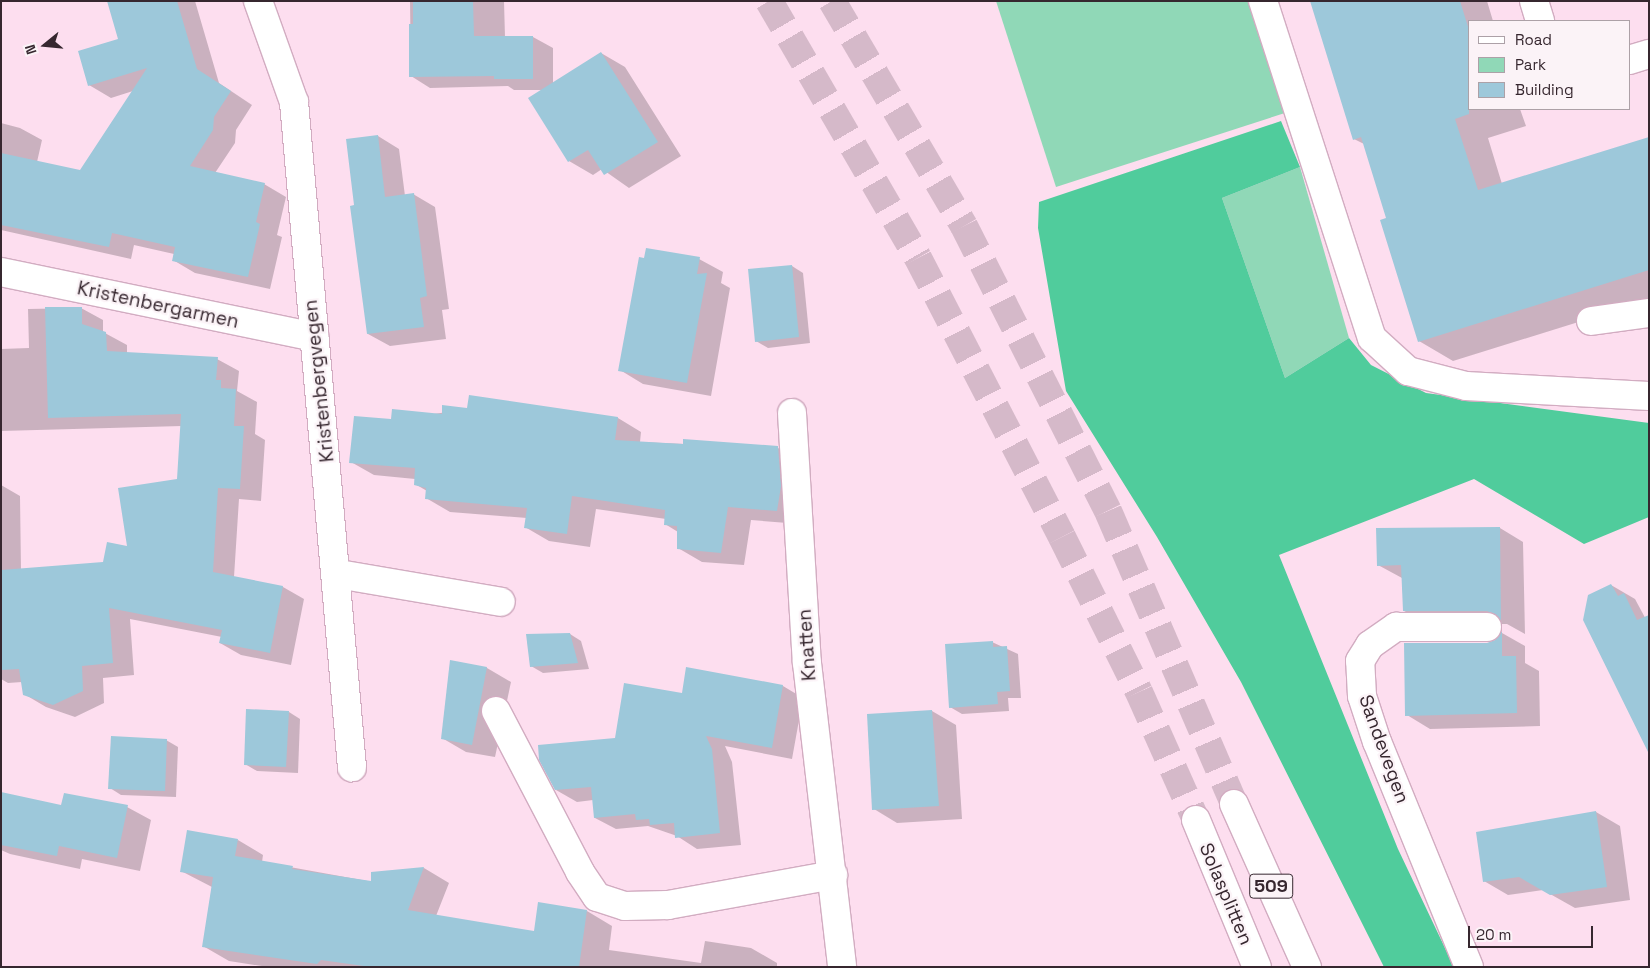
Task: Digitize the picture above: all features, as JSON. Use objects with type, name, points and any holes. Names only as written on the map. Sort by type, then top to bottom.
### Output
[{"type":"main road","name":"Kristenbergvegen","points":[[258,1],[294,102],[314,337],[338,574],[352,767]]},
{"type":"main road","points":[[1263,1],[1372,338],[1408,372],[1466,386],[1644,396]]},
{"type":"main road","points":[[1534,1],[1540,20]]},
{"type":"main road","points":[[1630,60],[1649,54]]},
{"type":"main road","name":"Kristenbergarmen","points":[[1,272],[314,337]]},
{"type":"main road","points":[[1591,321],[1649,313]]},
{"type":"main road","name":"Knatten","points":[[792,413],[807,663],[842,967]]},
{"type":"main road","points":[[338,574],[501,602]]},
{"type":"main road","name":"Sandevegen","points":[[1469,967],[1377,742],[1362,696],[1360,661],[1370,645],[1396,627],[1487,627]]},
{"type":"main road","points":[[496,711],[517,756],[597,897],[625,906],[668,905],[832,875]]},
{"type":"main road","name":"509","points":[[1234,804],[1307,967]]},
{"type":"main road","name":"Solasplitten","points":[[1196,820],[1257,967]]},
{"type":"green space","points":[[996,1],[1252,1],[1288,112],[1056,187]]},
{"type":"green space","points":[[1281,121],[1300,167],[1222,198],[1285,378],[1349,338],[1371,365],[1426,393],[1649,423],[1649,517],[1584,544],[1474,479],[1279,555],[1398,849],[1454,967],[1384,967],[1241,682],[1157,537],[1066,391],[1038,228],[1039,202]]},
{"type":"green space","points":[[1300,167],[1349,338],[1285,378],[1222,198]]},
{"type":"building","points":[[107,1],[177,1],[197,69],[231,91],[214,117],[213,130],[190,166],[265,183],[256,222],[260,224],[248,277],[172,261],[175,247],[112,233],[109,247],[1,225],[1,153],[80,170],[147,68],[88,86],[78,51],[118,39]]},
{"type":"building","points":[[413,1],[473,1],[474,36],[533,36],[533,79],[494,79],[494,76],[409,77],[409,24],[413,24]]},
{"type":"building","points":[[1310,1],[1460,1],[1468,27],[1469,114],[1455,119],[1478,190],[1649,137],[1649,270],[1418,342],[1380,220],[1386,218],[1361,137],[1353,140]]},
{"type":"building","points":[[601,52],[658,142],[604,175],[588,150],[568,162],[528,98]]},
{"type":"building","points":[[378,135],[385,197],[414,193],[427,296],[420,298],[424,327],[367,334],[350,206],[354,205],[346,139]]},
{"type":"building","points":[[646,248],[700,257],[697,274],[707,273],[687,383],[618,371],[639,257],[644,258]]},
{"type":"building","points":[[792,265],[799,337],[755,342],[748,269]]},
{"type":"building","points":[[45,307],[82,307],[82,324],[106,332],[107,351],[218,357],[216,380],[221,380],[221,388],[236,389],[234,426],[244,426],[240,489],[218,488],[213,572],[283,586],[270,653],[219,643],[222,630],[109,608],[113,663],[82,666],[83,691],[53,705],[23,695],[19,669],[1,670],[1,570],[103,562],[107,542],[127,546],[118,488],[177,479],[181,414],[48,418]]},
{"type":"building","points":[[469,395],[618,417],[615,440],[683,444],[683,439],[778,446],[781,486],[777,511],[728,507],[721,553],[677,549],[677,526],[664,525],[665,510],[572,496],[567,534],[524,528],[527,508],[425,499],[426,488],[414,485],[415,468],[349,463],[354,416],[391,419],[392,409],[442,414],[442,405],[467,408]]},
{"type":"building","points":[[1500,527],[1501,622],[1495,614],[1487,611],[1403,611],[1401,565],[1377,566],[1376,528]]},
{"type":"building","points":[[1611,584],[1618,596],[1624,593],[1637,620],[1649,615],[1649,754],[1583,620],[1588,595]]},
{"type":"building","points":[[1502,631],[1502,656],[1516,656],[1517,713],[1405,716],[1404,643],[1487,643],[1495,640]]},
{"type":"building","points":[[570,633],[578,663],[530,667],[526,634]]},
{"type":"building","points":[[993,641],[993,647],[1007,646],[1010,691],[997,692],[998,704],[949,708],[945,644]]},
{"type":"building","points":[[450,660],[487,667],[472,745],[441,739]]},
{"type":"building","points":[[686,667],[783,685],[772,748],[706,736],[712,749],[720,833],[675,838],[674,823],[650,825],[649,819],[636,820],[635,814],[594,818],[591,787],[555,790],[539,760],[538,745],[615,738],[624,683],[682,693]]},
{"type":"building","points":[[246,709],[289,711],[286,767],[244,765]]},
{"type":"building","points":[[932,710],[939,806],[872,810],[867,714]]},
{"type":"building","points":[[111,736],[167,739],[165,791],[108,789]]},
{"type":"building","points":[[1,792],[61,805],[64,793],[128,805],[117,858],[59,846],[57,856],[1,845]]},
{"type":"building","points":[[1596,811],[1607,887],[1550,895],[1519,877],[1483,882],[1476,832]]},
{"type":"building","points":[[187,830],[238,839],[235,856],[293,866],[292,869],[371,881],[371,872],[424,867],[408,910],[534,931],[538,902],[587,910],[579,967],[371,967],[321,960],[317,964],[202,947],[213,877],[180,872]]},
{"type":"tunnel","points":[[769,1],[918,258],[1062,537],[1139,692],[1196,820]]},
{"type":"tunnel","points":[[832,1],[964,226],[1108,511],[1234,804]]}]
